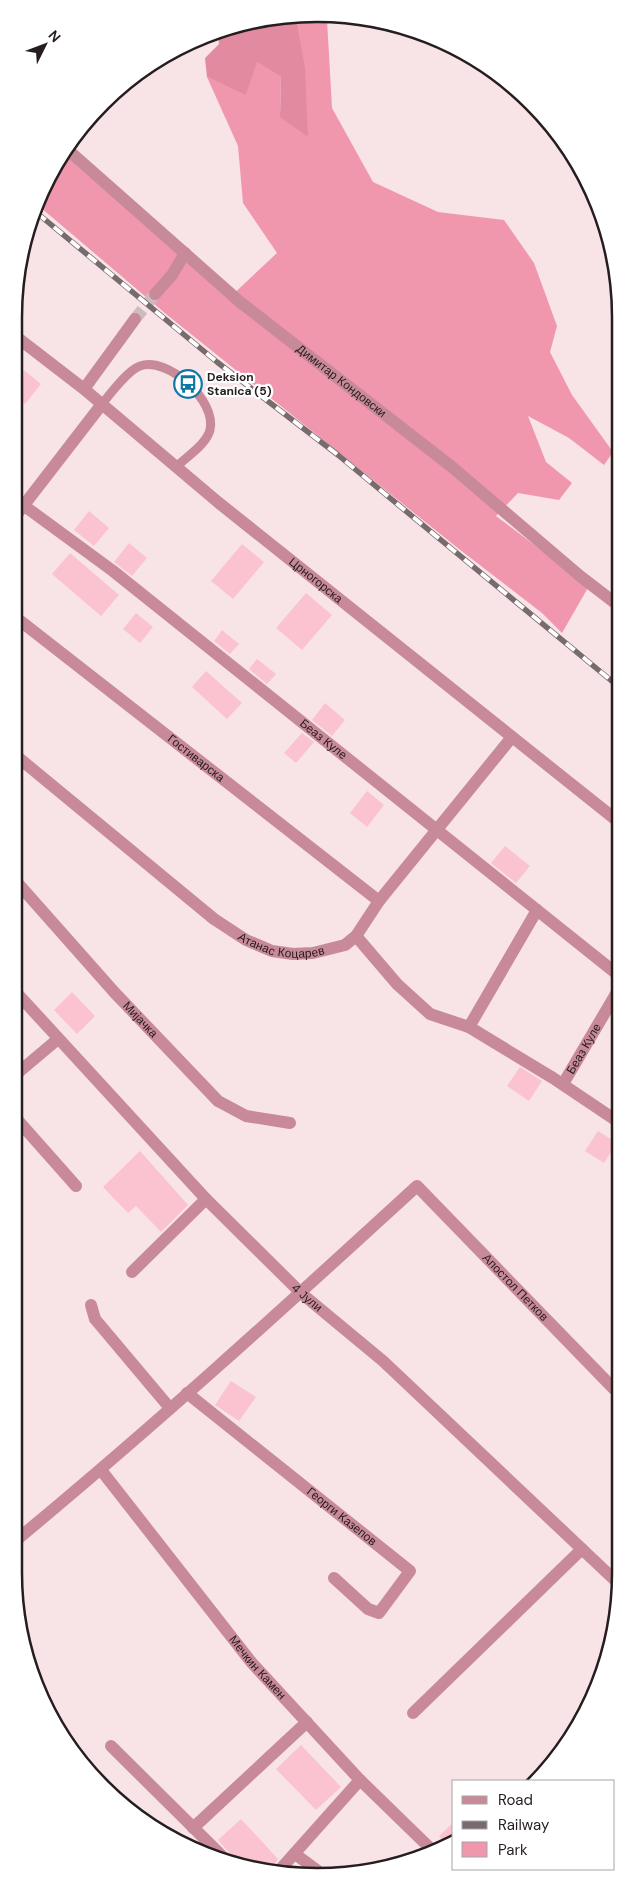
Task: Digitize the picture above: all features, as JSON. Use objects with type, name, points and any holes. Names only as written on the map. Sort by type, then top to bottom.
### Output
[{"type":"street","name":"Димитар Кондовски","points":[[72,154],[240,302],[452,467],[580,576],[612,601]]},
{"type":"street","points":[[155,294],[172,275],[186,253]]},
{"type":"street","points":[[84,389],[135,319]]},
{"type":"street","name":"Црногорска","points":[[22,341],[84,389],[176,467],[612,817]]},
{"type":"street","points":[[23,505],[102,404]]},
{"type":"street","name":"Беаз Куле","points":[[23,505],[113,571],[537,910],[612,972]]},
{"type":"street","name":"Гостиварска","points":[[22,622],[379,901]]},
{"type":"street","name":"Атанас Коцарев","points":[[22,761],[214,919],[246,940],[272,951],[293,954],[313,953],[344,945],[356,936],[379,901],[438,832],[512,738]]},
{"type":"street","name":"Мијачка","points":[[22,888],[115,992],[218,1101],[246,1116],[290,1123]]},
{"type":"street","points":[[469,1027],[537,910]]},
{"type":"street","points":[[356,936],[397,984],[430,1014],[469,1027],[563,1084],[612,1118]]},
{"type":"street","name":"4 Јули","points":[[22,999],[206,1198],[301,1293],[383,1361],[612,1577]]},
{"type":"street","name":"Беаз Куле","points":[[563,1084],[612,1001]]},
{"type":"street","points":[[22,1069],[58,1039]]},
{"type":"street","points":[[22,1125],[76,1186]]},
{"type":"street","name":"Апостол Петков","points":[[301,1293],[417,1186],[612,1387]]},
{"type":"street","points":[[132,1272],[206,1198]]},
{"type":"street","points":[[22,1535],[101,1470],[301,1293]]},
{"type":"street","points":[[91,1305],[95,1319],[169,1408]]},
{"type":"street","name":"Георги Казепов","points":[[187,1393],[410,1571],[379,1613],[368,1609],[334,1578]]},
{"type":"street","name":"Мечкин Камен","points":[[101,1470],[252,1663],[360,1780],[428,1846]]},
{"type":"street","points":[[413,1713],[582,1549]]},
{"type":"street","points":[[193,1828],[307,1722]]},
{"type":"street","points":[[111,1746],[214,1849]]},
{"type":"street","points":[[284,1865],[360,1780]]},
{"type":"street","points":[[294,1854],[313,1868]]},
{"type":"lane","points":[[102,404],[138,366],[153,363],[169,370],[184,380],[206,407],[210,422],[206,439],[176,467]]},
{"type":"green space","points":[[327,22],[332,108],[373,182],[438,212],[504,220],[534,263],[557,326],[550,352],[572,395],[612,451],[604,465],[569,438],[528,416],[546,462],[572,483],[559,500],[518,493],[496,516],[589,586],[562,633],[542,613],[459,549],[166,314],[43,210],[53,187],[69,158],[228,299],[277,253],[243,203],[238,146],[207,77],[246,94],[256,61],[281,77],[280,117],[297,24],[295,23]]},
{"type":"shaded area","points":[[297,24],[305,68],[308,137],[280,117],[281,77],[257,62],[246,95],[207,77],[205,58],[219,44],[218,40],[260,28]]},
{"type":"building","points":[[24,370],[41,384],[25,404],[22,402],[22,372]]},
{"type":"building","points":[[89,511],[109,528],[94,546],[74,530]]},
{"type":"building","points":[[129,543],[147,558],[132,576],[114,562]]},
{"type":"building","points":[[242,544],[264,562],[233,599],[211,581]]},
{"type":"building","points":[[70,553],[119,595],[101,616],[52,574]]},
{"type":"building","points":[[306,593],[332,615],[302,650],[276,628]]},
{"type":"building","points":[[136,613],[153,627],[140,643],[123,629]]},
{"type":"building","points":[[222,630],[239,644],[230,654],[214,641]]},
{"type":"building","points":[[257,659],[276,674],[267,684],[249,669]]},
{"type":"building","points":[[206,671],[242,703],[227,719],[192,687]]},
{"type":"building","points":[[325,703],[345,720],[332,736],[312,720]]},
{"type":"building","points":[[302,733],[314,742],[296,763],[284,753]]},
{"type":"building","points":[[367,791],[384,805],[367,827],[350,813]]},
{"type":"building","points":[[505,846],[530,866],[516,883],[491,863]]},
{"type":"building","points":[[72,992],[95,1016],[77,1034],[54,1010]]},
{"type":"building","points":[[520,1067],[542,1081],[529,1101],[507,1086]]},
{"type":"building","points":[[598,1131],[612,1140],[612,1151],[604,1163],[585,1151]]},
{"type":"building","points":[[140,1151],[188,1205],[161,1232],[136,1206],[128,1213],[103,1187]]},
{"type":"building","points":[[231,1381],[256,1397],[239,1421],[215,1405]]},
{"type":"building","points":[[301,1745],[341,1787],[316,1810],[276,1769]]},
{"type":"building","points":[[241,1819],[278,1859],[274,1864],[230,1854],[218,1840]]},
{"type":"building","points":[[452,1824],[452,1835],[442,1840],[439,1836]]},
{"type":"tunnel","points":[[135,319],[155,294]]},
{"type":"railway","points":[[41,216],[217,362],[338,455],[612,681]]},
{"type":"place","name":"Deksion Stanica (5)","points":[[188,384]]}]
